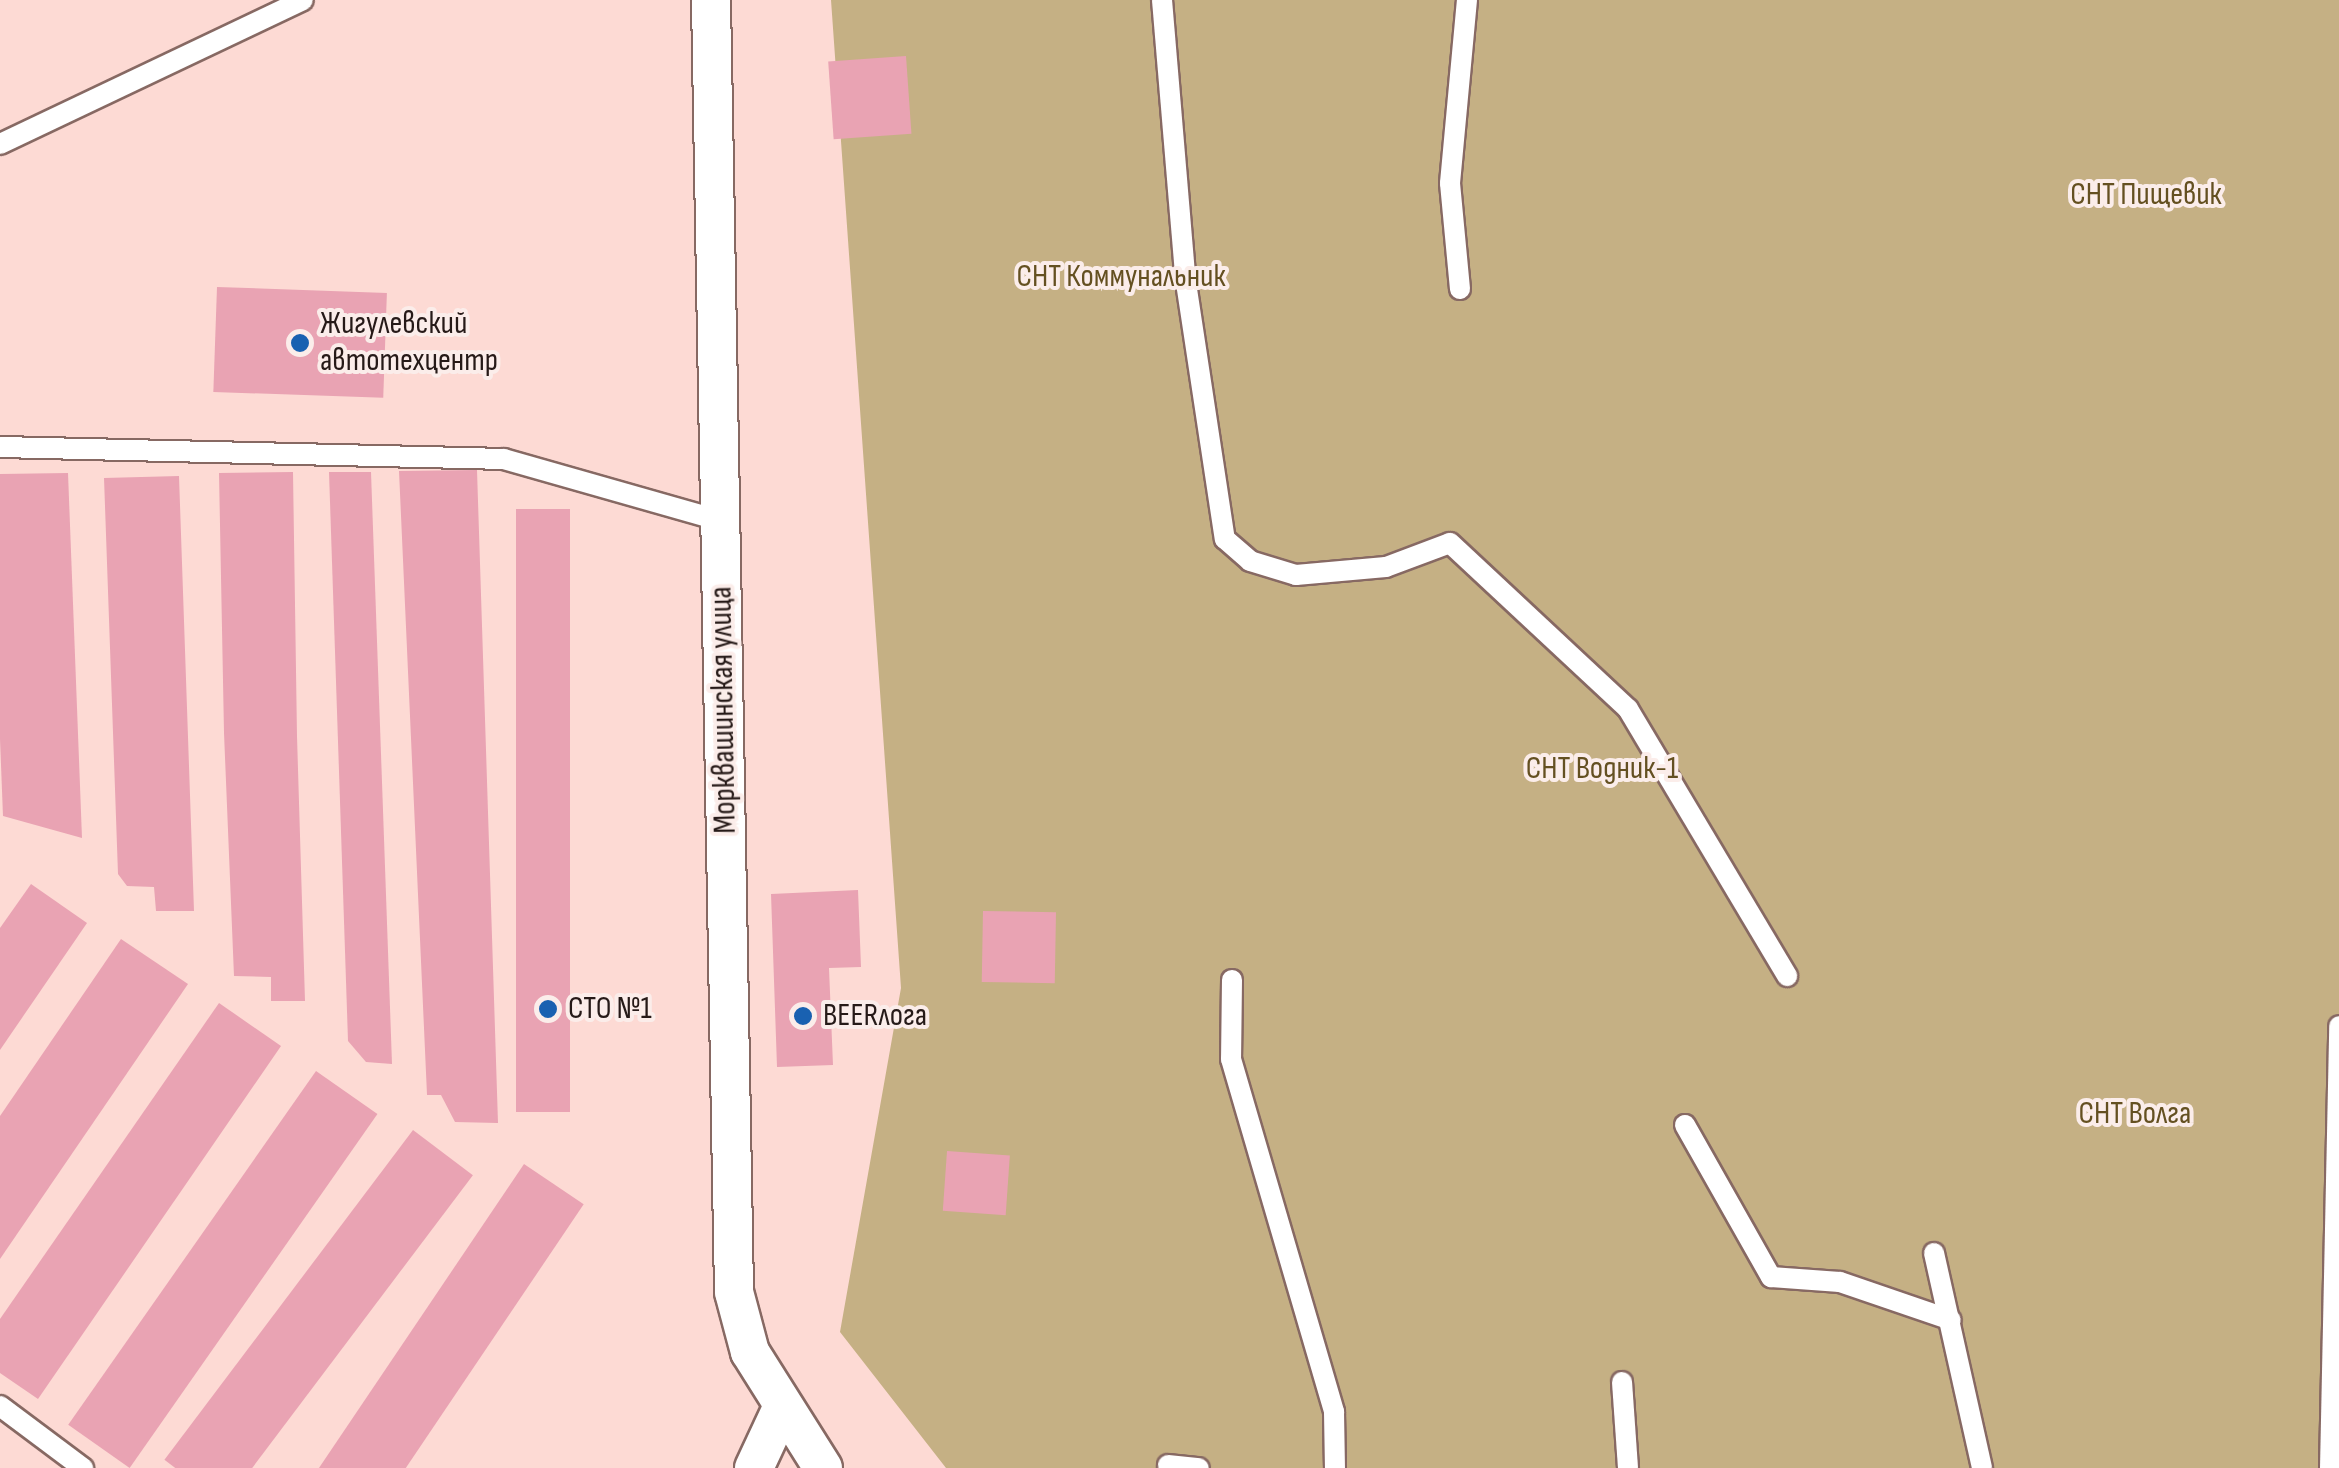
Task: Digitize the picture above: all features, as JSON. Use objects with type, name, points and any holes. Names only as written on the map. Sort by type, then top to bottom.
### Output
[{"type":"street","name":"Морквашинская улица","points":[[711,0],[734,1292],[750,1352],[780,1410],[824,1468]]},
{"type":"street","points":[[754,1468],[780,1410]]},
{"type":"lane","points":[[0,144],[302,0]]},
{"type":"lane","points":[[1162,0],[1185,276],[1225,539],[1250,561],[1296,575],[1386,567],[1450,543],[1628,709],[1788,976]]},
{"type":"lane","points":[[1460,288],[1450,184],[1467,0]]},
{"type":"lane","points":[[0,447],[504,459],[720,521]]},
{"type":"lane","points":[[1232,980],[1231,1058],[1334,1412],[1335,1468]]},
{"type":"lane","points":[[2330,1468],[2339,1026]]},
{"type":"lane","points":[[1685,1125],[1771,1278],[1840,1282],[1951,1320]]},
{"type":"lane","points":[[1934,1253],[1982,1468]]},
{"type":"lane","points":[[1622,1382],[1628,1468]]},
{"type":"lane","points":[[0,1406],[83,1468]]},
{"type":"lane","points":[[1168,1465],[1200,1468]]},
{"type":"green space","points":[[831,0],[2339,0],[2339,1468],[946,1468],[840,1332],[901,988]]},
{"type":"building","points":[[906,56],[911,134],[834,139],[828,61]]},
{"type":"building","name":"Жигулевский автотехцентр","points":[[217,287],[387,293],[383,398],[213,392]]},
{"type":"building","points":[[477,470],[498,1123],[455,1122],[441,1095],[427,1095],[399,471]]},
{"type":"building","points":[[293,472],[305,1001],[271,1001],[271,977],[234,976],[219,473]]},
{"type":"building","points":[[329,472],[371,472],[392,1064],[366,1062],[348,1041]]},
{"type":"building","points":[[68,473],[82,838],[3,816],[0,739],[0,474]]},
{"type":"building","points":[[179,476],[194,911],[156,911],[154,887],[127,886],[118,874],[104,478]]},
{"type":"building","points":[[516,509],[570,509],[570,1112],[516,1112]]},
{"type":"building","points":[[31,884],[87,923],[0,1050],[0,928]]},
{"type":"building","name":"BEERлога","points":[[858,890],[861,967],[829,968],[833,1065],[777,1067],[771,894]]},
{"type":"building","points":[[983,911],[1056,912],[1055,983],[982,982]]},
{"type":"building","points":[[121,939],[188,984],[0,1259],[0,1116]]},
{"type":"building","points":[[219,1003],[281,1046],[38,1399],[0,1373],[0,1319]]},
{"type":"building","points":[[316,1071],[377,1114],[130,1468],[68,1425]]},
{"type":"building","points":[[413,1130],[473,1175],[252,1468],[175,1468],[164,1460]]},
{"type":"building","points":[[947,1151],[1010,1155],[1006,1215],[943,1211]]},
{"type":"building","points":[[524,1164],[584,1204],[406,1468],[319,1468]]},
{"type":"place","name":"Жигулевский автотехцентр","points":[[300,343]]},
{"type":"place","name":"СТО №1","points":[[548,1009]]},
{"type":"place","name":"BEERлога","points":[[803,1016]]},
{"type":"park label","name":"СНТ Пищевик","points":[[2146,195]]},
{"type":"park label","name":"СНТ Коммунальник","points":[[1121,277]]},
{"type":"park label","name":"СНТ Водник-1","points":[[1602,769]]},
{"type":"park label","name":"СНТ Волга","points":[[2135,1114]]}]
